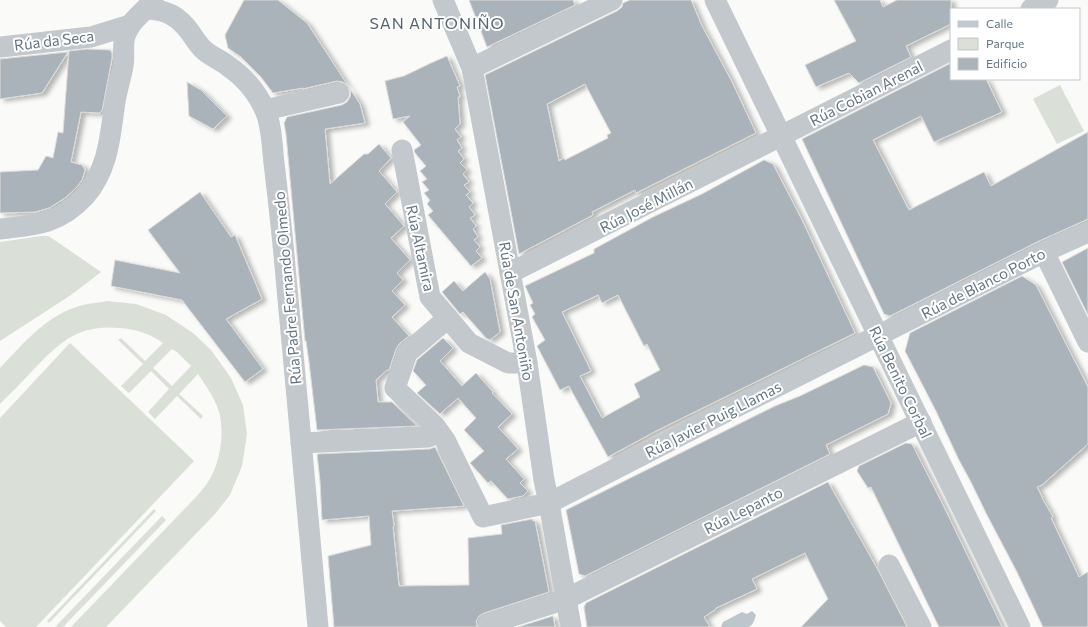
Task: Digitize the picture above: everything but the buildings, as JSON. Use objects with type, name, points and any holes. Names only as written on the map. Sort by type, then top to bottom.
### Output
[{"type":"street","name":"Rúa de San Antoniño","points":[[443,0],[472,68],[527,363],[544,480],[571,627]]},
{"type":"street","points":[[472,68],[586,6],[612,0]]},
{"type":"street","name":"Rúa Benito Corbal","points":[[715,0],[1020,627]]},
{"type":"street","points":[[1033,8],[1048,0]]},
{"type":"street","points":[[0,229],[29,226],[47,222],[60,216],[80,201],[98,178],[103,168],[111,135],[115,101],[123,66],[123,44],[130,25],[150,4]]},
{"type":"street","name":"Rúa Padre Fernando Olmedo","points":[[150,4],[175,16],[183,23],[205,51],[241,75],[251,86],[265,110],[269,125],[280,210],[318,627]]},
{"type":"street","name":"Rúa da Seca","points":[[0,47],[91,38],[130,25]]},
{"type":"street","name":"Rúa Cobian Arenal","points":[[782,136],[950,51]]},
{"type":"street","points":[[265,110],[339,93]]},
{"type":"street","name":"Rúa José Millán","points":[[510,273],[782,136]]},
{"type":"street","name":"Rúa Altamira","points":[[402,150],[430,297],[469,343],[508,363],[527,363]]},
{"type":"street","name":"Rúa de Blanco Porto","points":[[878,336],[1044,252],[1088,232]]},
{"type":"street","points":[[1044,252],[1088,342]]},
{"type":"street","name":"Rúa Javier Puig Llamas","points":[[448,318],[407,353],[395,388],[435,426],[445,440],[483,517],[549,503],[878,336]]},
{"type":"street","name":"Rúa Lepanto","points":[[489,627],[488,624],[566,599],[921,422]]},
{"type":"street","points":[[301,443],[428,437]]},
{"type":"street","points":[[889,565],[920,627]]},
{"type":"green space","points":[[1060,85],[1084,131],[1057,144],[1033,99]]},
{"type":"green space","points":[[48,236],[53,239],[101,272],[71,295],[0,341],[0,242]]},
{"type":"green space","points":[[107,301],[136,304],[166,315],[193,333],[211,350],[231,378],[243,405],[247,434],[242,466],[230,495],[215,514],[106,627],[71,627],[204,488],[216,466],[221,439],[222,429],[219,412],[210,392],[198,374],[179,394],[203,416],[201,419],[177,396],[155,419],[148,412],[169,389],[151,371],[129,393],[121,386],[143,364],[118,340],[121,338],[145,361],[163,343],[148,335],[126,329],[106,327],[93,329],[72,336],[53,350],[0,404],[0,368],[27,339],[47,322],[70,309]],"holes":[[[172,349],[191,366],[172,386],[153,368]]]},
{"type":"green space","points":[[70,343],[194,461],[36,627],[6,627],[0,621],[0,418]]},
{"type":"green space","points":[[154,509],[156,511],[49,623],[47,621]]},
{"type":"green space","points":[[162,516],[166,520],[63,627],[55,627]]},
{"type":"shaded area","points":[[752,611],[756,615],[753,623],[749,627],[721,627],[723,622],[742,612],[747,614]]},
{"type":"district","name":"SAN ANTONIÑO","points":[[437,22]]}]
